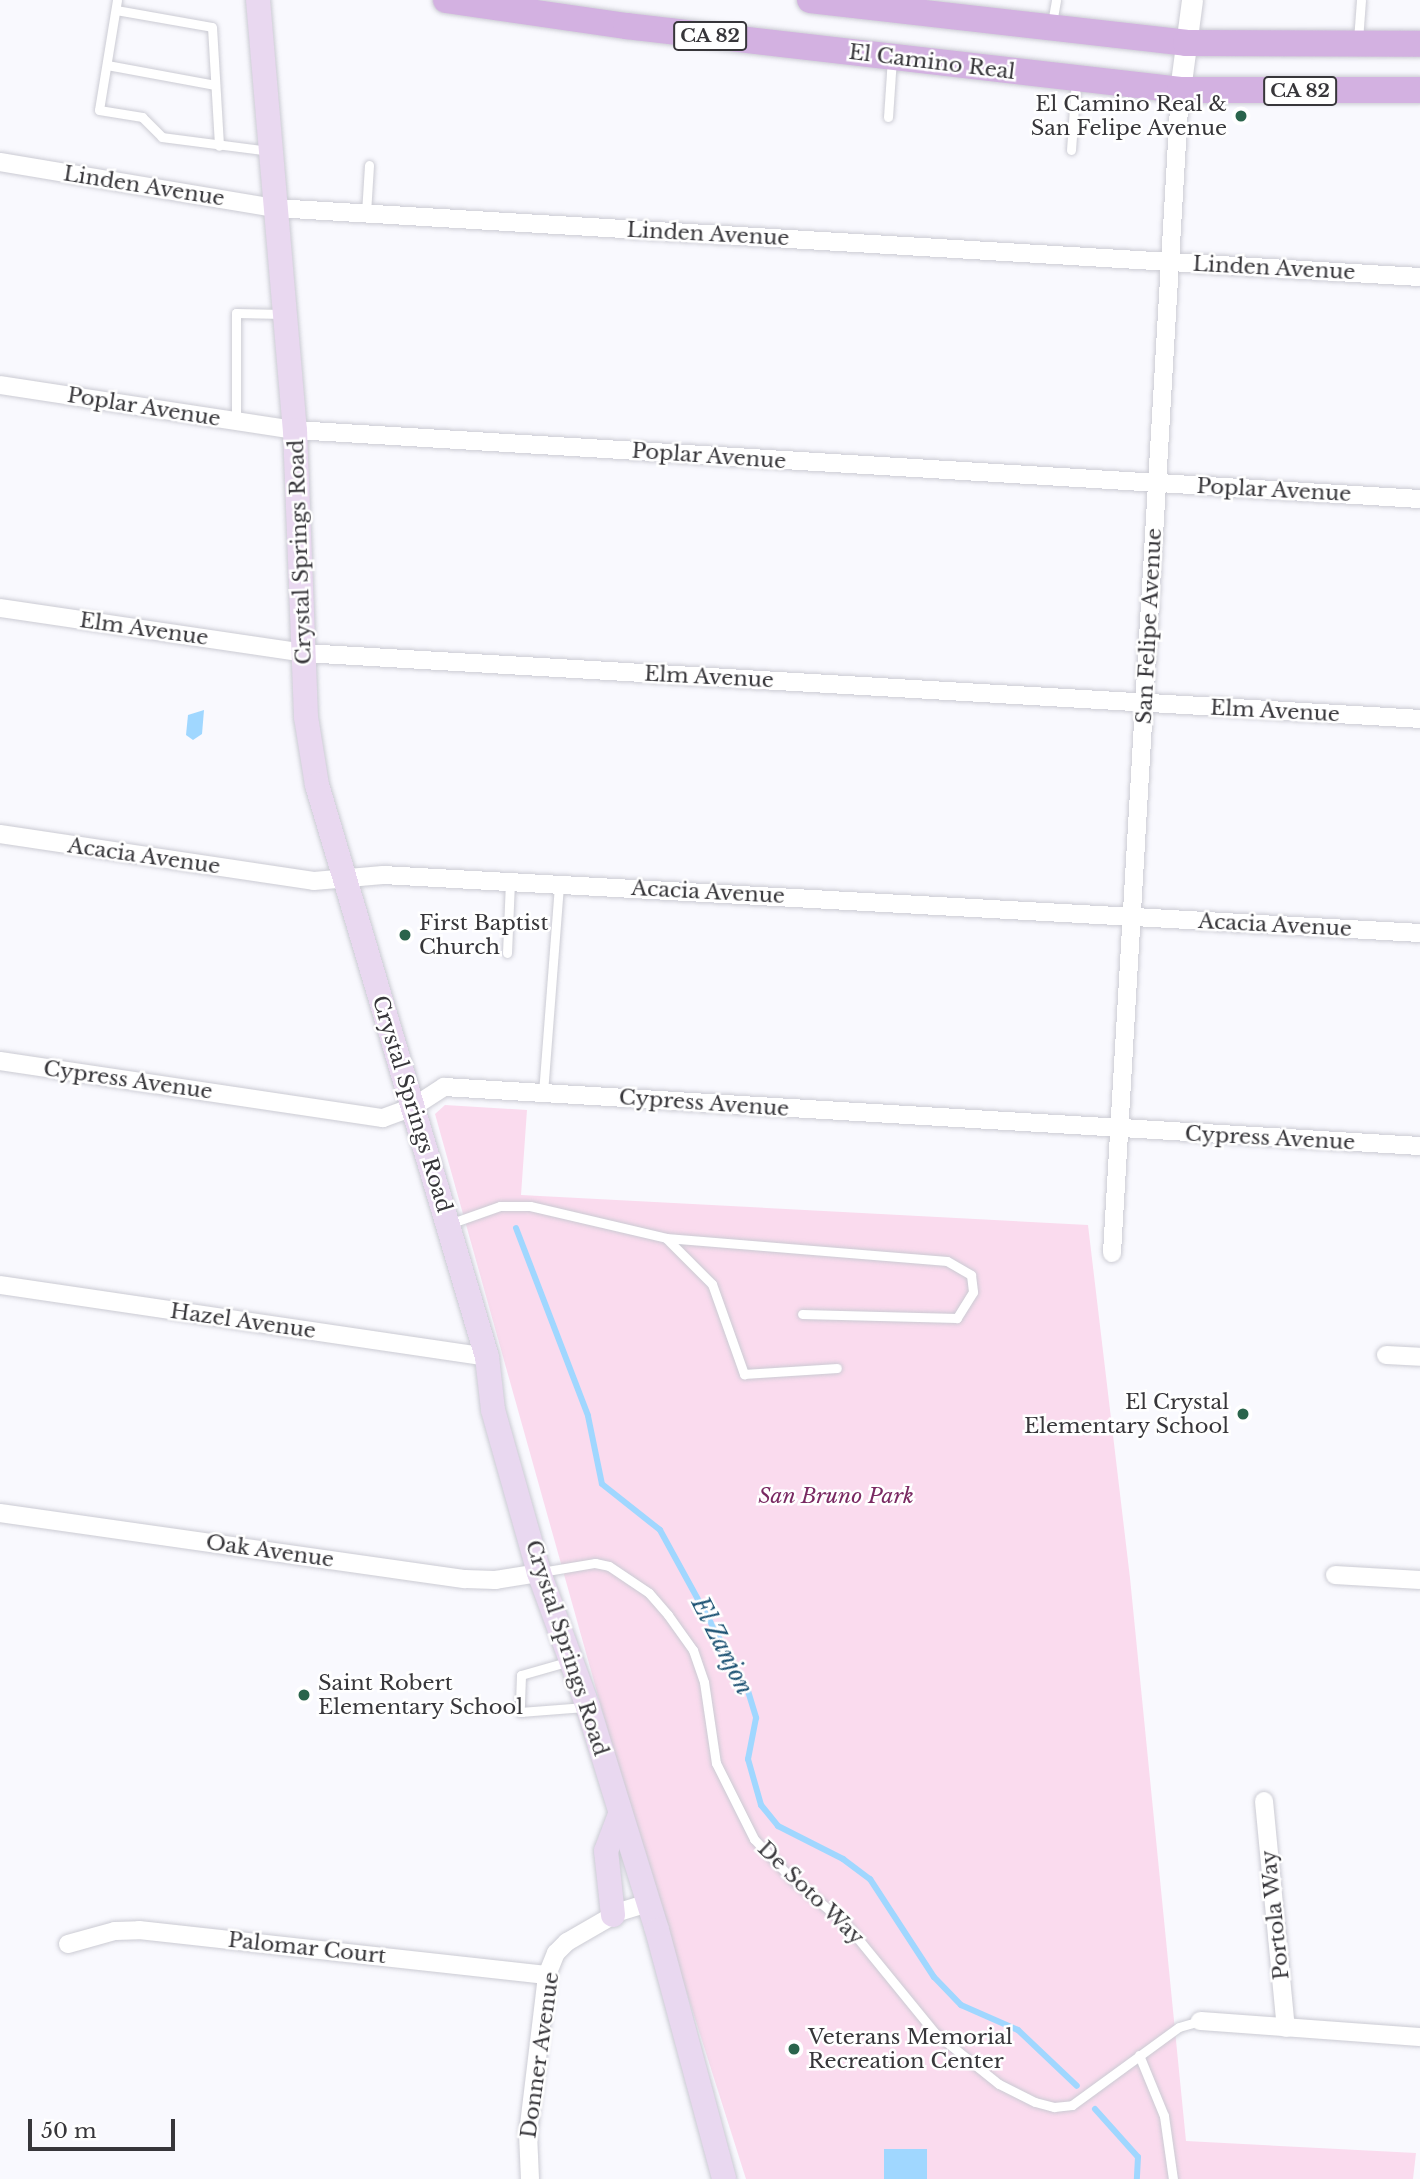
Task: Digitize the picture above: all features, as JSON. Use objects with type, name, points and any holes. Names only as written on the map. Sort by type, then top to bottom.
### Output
[{"type":"main road","name":"Crystal Springs Road","points":[[258,0],[295,430],[310,751],[344,878],[486,1357],[494,1410],[539,1573],[588,1707],[648,1903],[724,2179]]},
{"type":"main road","name":"El Camino Real","points":[[446,0],[892,57],[1180,90],[1420,90]]},
{"type":"main road","name":"CA 82","points":[[810,0],[880,4],[1051,29],[1186,43],[1420,44]]},
{"type":"main road","points":[[614,1915],[606,1850],[620,1814]]},
{"type":"street","name":"San Felipe Avenue","points":[[1112,1253],[1180,90],[1192,0]]},
{"type":"street","name":"Linden Avenue","points":[[0,162],[275,208],[1420,277]]},
{"type":"street","name":"Poplar Avenue","points":[[0,385],[295,430],[1420,499]]},
{"type":"street","name":"Elm Avenue","points":[[0,608],[304,653],[1420,719]]},
{"type":"street","name":"Acacia Avenue","points":[[0,834],[314,881],[383,874],[1420,933]]},
{"type":"street","name":"Cypress Avenue","points":[[0,1061],[383,1118],[414,1107],[444,1087],[1420,1146]]},
{"type":"street","name":"Hazel Avenue","points":[[0,1285],[486,1357]]},
{"type":"street","points":[[1386,1355],[1420,1357]]},
{"type":"street","name":"Oak Avenue","points":[[0,1513],[464,1579],[539,1573]]},
{"type":"street","points":[[1335,1575],[1420,1580]]},
{"type":"street","name":"Portola Way","points":[[1264,1801],[1286,2028]]},
{"type":"street","name":"Donner Avenue","points":[[530,2179],[528,2133],[547,1975],[556,1953],[567,1942],[614,1915],[648,1903]]},
{"type":"street","name":"Palomar Court","points":[[68,1944],[115,1931],[139,1930],[547,1975]]},
{"type":"street","name":"De Soto Way","points":[[1200,2021],[1420,2037]]},
{"type":"lane","points":[[1051,29],[1056,0]]},
{"type":"lane","points":[[1358,44],[1361,0]]},
{"type":"lane","points":[[219,146],[212,27],[116,5],[99,110],[142,117],[162,136],[219,146],[270,151]]},
{"type":"lane","points":[[888,117],[892,57]]},
{"type":"lane","points":[[107,65],[215,86]]},
{"type":"lane","points":[[1071,150],[1076,79]]},
{"type":"lane","points":[[366,213],[369,165]]},
{"type":"lane","points":[[236,421],[236,313],[284,314]]},
{"type":"lane","points":[[507,953],[510,881]]},
{"type":"lane","points":[[542,1093],[559,884]]},
{"type":"lane","points":[[448,1224],[500,1206],[530,1206],[666,1238],[947,1261],[971,1275],[973,1292],[957,1318],[802,1314]]},
{"type":"lane","points":[[666,1238],[712,1284],[744,1374],[838,1368]]},
{"type":"lane","name":"De Soto Way","points":[[539,1573],[595,1563],[609,1566],[649,1593],[693,1650],[704,1682],[716,1763],[754,1839],[792,1879],[846,1924],[927,2024],[999,2084],[1054,2107],[1072,2105],[1179,2027],[1200,2021]]},
{"type":"lane","points":[[571,1660],[520,1675],[520,1712],[588,1707]]},
{"type":"lane","points":[[1139,2055],[1164,2116],[1173,2179]]},
{"type":"green space","name":"San Bruno Park","points":[[445,1105],[527,1110],[521,1195],[1088,1225],[1130,1578],[1186,2141],[1416,2153],[1413,2179],[746,2179],[639,1842],[435,1114]]},
{"type":"water","points":[[204,710],[202,734],[193,740],[186,735],[188,715]]},
{"type":"water","points":[[884,2149],[927,2149],[927,2179],[884,2179]]},
{"type":"waterway","name":"El Zanjon","points":[[516,1228],[588,1416],[602,1484],[660,1530],[748,1691],[756,1718],[748,1759],[761,1805],[778,1826],[843,1859],[870,1879],[934,1977],[961,2005],[1018,2030],[1077,2086]]},
{"type":"waterway","name":"El Zanjon","points":[[1095,2109],[1138,2157],[1137,2179]]},
{"type":"place","name":"El Camino Real & San Felipe Avenue","points":[[1241,116]]},
{"type":"place","name":"First Baptist Church","points":[[405,935]]},
{"type":"place","name":"El Crystal Elementary School","points":[[1243,1414]]},
{"type":"place","name":"Saint Robert Elementary School","points":[[304,1695]]},
{"type":"place","name":"Veterans Memorial Recreation Center","points":[[794,2049]]}]
